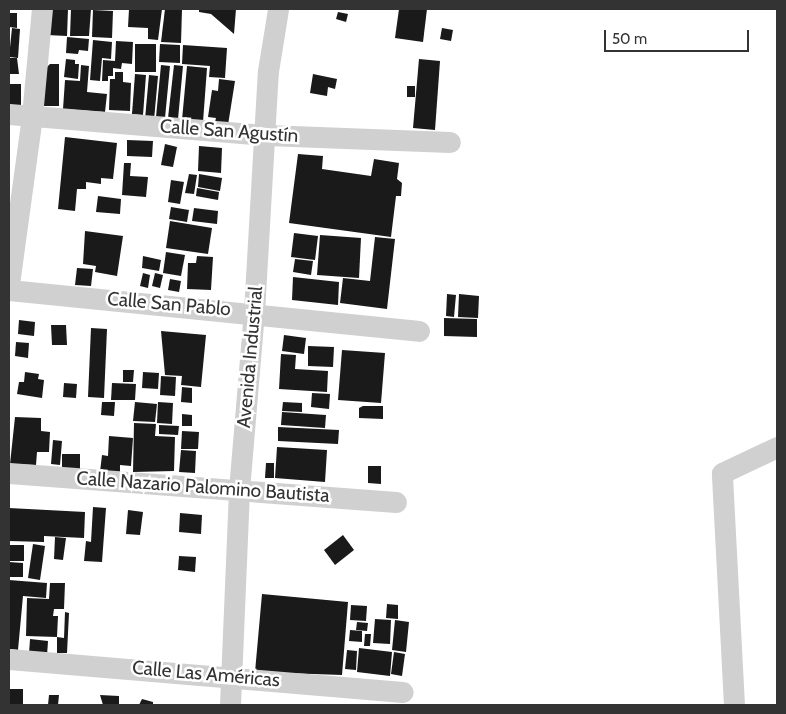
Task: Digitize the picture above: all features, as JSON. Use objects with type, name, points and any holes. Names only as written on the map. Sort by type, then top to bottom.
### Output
[{"type":"street","points":[[9,284],[32,116],[42,9]]},
{"type":"street","name":"Avenida Industrial","points":[[230,705],[239,490],[254,312],[266,135],[268,71],[278,9]]},
{"type":"street","name":"Calle San Agustín","points":[[9,114],[266,135],[450,142]]},
{"type":"street","name":"Calle San Pablo","points":[[9,290],[254,312],[419,331]]},
{"type":"street","points":[[734,705],[722,474],[776,452]]},
{"type":"street","name":"Calle Nazario Palomino Bautista","points":[[9,473],[396,502]]},
{"type":"street","name":"Calle Las Américas","points":[[9,659],[231,676],[403,692]]},
{"type":"building","points":[[48,9],[68,9],[67,36],[47,35]]},
{"type":"building","points":[[71,9],[91,9],[89,36],[70,36]]},
{"type":"building","points":[[129,9],[162,9],[158,40],[148,39],[148,28],[128,27]]},
{"type":"building","points":[[165,9],[182,9],[181,43],[161,42]]},
{"type":"building","points":[[199,9],[236,9],[234,34],[211,14],[199,12]]},
{"type":"building","points":[[399,9],[427,9],[423,42],[395,38]]},
{"type":"building","points":[[93,10],[113,11],[112,38],[92,37]]},
{"type":"building","points":[[338,12],[348,14],[346,22],[336,19]]},
{"type":"building","points":[[9,13],[17,13],[17,28],[9,27]]},
{"type":"building","points":[[12,28],[20,29],[18,58],[9,57]]},
{"type":"building","points":[[442,28],[453,30],[451,41],[440,39]]},
{"type":"building","points":[[67,37],[89,39],[88,51],[79,50],[78,54],[66,53]]},
{"type":"building","points":[[93,40],[112,42],[111,59],[102,58],[100,81],[90,80]]},
{"type":"building","points":[[116,41],[133,42],[132,64],[122,63],[121,69],[113,68],[113,76],[108,76],[108,81],[102,81],[103,60],[115,61]]},
{"type":"building","points":[[135,44],[156,44],[156,72],[135,72]]},
{"type":"building","points":[[160,44],[180,45],[180,63],[159,62]]},
{"type":"building","points":[[183,45],[227,48],[225,78],[209,77],[210,66],[182,64]]},
{"type":"building","points":[[9,58],[17,58],[19,74],[9,74]]},
{"type":"building","points":[[66,59],[75,60],[75,64],[79,64],[78,79],[64,77]]},
{"type":"building","points":[[419,59],[440,61],[435,130],[413,128]]},
{"type":"building","points":[[50,64],[59,64],[59,106],[44,106],[44,70]]},
{"type":"building","points":[[81,65],[89,66],[87,92],[107,94],[105,112],[63,109],[65,80],[80,81]]},
{"type":"building","points":[[161,65],[170,66],[165,118],[156,117]]},
{"type":"building","points":[[174,65],[183,66],[178,119],[168,118]]},
{"type":"building","points":[[187,66],[207,68],[203,122],[182,120]]},
{"type":"building","points":[[115,72],[123,72],[123,82],[131,83],[130,111],[109,110],[110,79],[115,79]]},
{"type":"building","points":[[135,74],[146,75],[143,115],[132,114]]},
{"type":"building","points":[[313,74],[337,79],[335,89],[328,87],[327,96],[310,93]]},
{"type":"building","points":[[149,75],[158,76],[154,120],[145,119]]},
{"type":"building","points":[[219,79],[235,81],[228,125],[215,122],[216,118],[208,117],[212,90],[218,91]]},
{"type":"building","points":[[9,84],[21,84],[21,107],[9,106]]},
{"type":"building","points":[[407,86],[415,86],[415,97],[407,97]]},
{"type":"building","points":[[65,137],[117,143],[113,179],[101,178],[101,184],[86,182],[86,189],[77,189],[75,211],[58,209]]},
{"type":"building","points":[[127,140],[153,141],[152,157],[127,156]]},
{"type":"building","points":[[165,144],[177,147],[173,167],[161,165]]},
{"type":"building","points":[[199,146],[222,148],[221,173],[198,171]]},
{"type":"building","points":[[298,154],[323,156],[322,169],[371,176],[374,159],[399,163],[397,179],[402,183],[401,196],[396,196],[391,237],[289,223]]},
{"type":"building","points":[[124,163],[131,163],[130,176],[148,177],[146,197],[122,195]]},
{"type":"building","points":[[189,174],[197,175],[194,194],[185,193]]},
{"type":"building","points":[[199,174],[222,178],[220,191],[198,187]]},
{"type":"building","points":[[171,180],[184,182],[180,204],[168,202]]},
{"type":"building","points":[[197,188],[219,192],[218,200],[196,196]]},
{"type":"building","points":[[98,196],[121,199],[120,214],[96,212]]},
{"type":"building","points":[[171,207],[189,210],[187,222],[169,219]]},
{"type":"building","points":[[194,208],[218,211],[217,224],[192,221]]},
{"type":"building","points":[[170,221],[212,228],[208,254],[166,248]]},
{"type":"building","points":[[85,231],[123,236],[117,276],[95,272],[96,266],[83,264]]},
{"type":"building","points":[[294,233],[318,236],[315,260],[291,257]]},
{"type":"building","points":[[320,235],[361,238],[359,278],[317,275]]},
{"type":"building","points":[[375,237],[395,239],[387,309],[340,303],[343,278],[370,281]]},
{"type":"building","points":[[166,252],[185,255],[181,276],[163,273]]},
{"type":"building","points":[[143,256],[161,260],[159,271],[142,268]]},
{"type":"building","points":[[197,256],[213,257],[211,290],[187,289],[188,263],[196,263]]},
{"type":"building","points":[[295,259],[313,261],[311,275],[293,272]]},
{"type":"building","points":[[77,268],[93,269],[91,286],[75,285]]},
{"type":"building","points":[[143,273],[150,275],[148,288],[140,286]]},
{"type":"building","points":[[155,273],[163,275],[160,288],[152,286]]},
{"type":"building","points":[[293,277],[339,282],[338,305],[292,300]]},
{"type":"building","points":[[170,279],[181,281],[179,292],[168,290]]},
{"type":"building","points":[[447,294],[456,295],[454,317],[446,316]]},
{"type":"building","points":[[459,294],[479,296],[478,318],[458,317]]},
{"type":"building","points":[[444,318],[477,319],[477,337],[444,336]]},
{"type":"building","points":[[19,320],[35,322],[34,336],[18,334]]},
{"type":"building","points":[[51,325],[66,325],[67,345],[52,345]]},
{"type":"building","points":[[91,328],[107,329],[104,398],[88,397]]},
{"type":"building","points":[[161,331],[206,335],[201,387],[181,385],[182,376],[165,375]]},
{"type":"building","points":[[284,335],[306,338],[304,354],[282,351]]},
{"type":"building","points":[[16,342],[29,343],[28,358],[15,356]]},
{"type":"building","points":[[308,346],[334,347],[333,367],[308,366]]},
{"type":"building","points":[[342,350],[385,353],[381,403],[338,400]]},
{"type":"building","points":[[281,354],[296,355],[295,369],[328,371],[327,392],[279,389]]},
{"type":"building","points":[[123,370],[134,370],[133,382],[123,382]]},
{"type":"building","points":[[25,372],[39,374],[38,379],[44,380],[42,398],[17,394],[19,382],[24,382]]},
{"type":"building","points":[[143,372],[159,373],[158,389],[142,388]]},
{"type":"building","points":[[161,376],[176,377],[175,396],[160,395]]},
{"type":"building","points":[[64,383],[77,384],[76,398],[63,397]]},
{"type":"building","points":[[112,383],[136,384],[135,400],[111,400]]},
{"type":"building","points":[[182,387],[192,388],[192,403],[181,402]]},
{"type":"building","points":[[312,393],[330,394],[329,409],[311,407]]},
{"type":"building","points":[[102,402],[115,402],[114,416],[101,415]]},
{"type":"building","points":[[135,402],[157,404],[155,422],[133,421]]},
{"type":"building","points":[[158,402],[173,403],[172,424],[157,423]]},
{"type":"building","points":[[283,402],[302,403],[302,412],[282,411]]},
{"type":"building","points":[[363,406],[383,406],[383,419],[359,418],[359,408]]},
{"type":"building","points":[[282,412],[326,415],[325,428],[281,425]]},
{"type":"building","points":[[182,414],[192,415],[192,426],[182,426]]},
{"type":"building","points":[[15,417],[41,418],[41,431],[50,432],[49,452],[37,452],[36,465],[10,464]]},
{"type":"building","points":[[134,423],[156,424],[155,436],[175,437],[174,471],[133,472]]},
{"type":"building","points":[[159,425],[179,426],[178,435],[159,434]]},
{"type":"building","points":[[278,427],[339,430],[338,444],[278,441]]},
{"type":"building","points":[[182,431],[199,432],[198,449],[181,449]]},
{"type":"building","points":[[109,436],[133,438],[131,466],[120,465],[120,473],[100,472],[102,455],[108,456]]},
{"type":"building","points":[[53,440],[62,441],[60,465],[51,464]]},
{"type":"building","points":[[277,447],[327,450],[325,482],[275,478]]},
{"type":"building","points":[[181,450],[196,451],[195,473],[179,472]]},
{"type":"building","points":[[62,454],[80,454],[80,470],[62,470]]},
{"type":"building","points":[[266,463],[274,463],[274,478],[265,478]]},
{"type":"building","points":[[368,466],[381,466],[381,484],[368,483]]},
{"type":"building","points":[[93,507],[106,508],[102,562],[84,561],[86,541],[91,542]]},
{"type":"building","points":[[9,508],[85,512],[84,538],[44,536],[44,542],[9,541]]},
{"type":"building","points":[[128,510],[143,512],[140,535],[126,534]]},
{"type":"building","points":[[180,513],[202,515],[201,534],[179,532]]},
{"type":"building","points":[[343,535],[354,550],[335,565],[324,550]]},
{"type":"building","points":[[55,537],[66,538],[63,560],[54,559]]},
{"type":"building","points":[[33,544],[45,546],[40,580],[28,578]]},
{"type":"building","points":[[9,545],[24,545],[24,561],[9,561]]},
{"type":"building","points":[[179,556],[196,557],[195,572],[178,570]]},
{"type":"building","points":[[9,562],[23,563],[23,577],[9,577]]},
{"type":"building","points":[[9,580],[47,583],[46,598],[23,596],[18,650],[9,649]]},
{"type":"building","points":[[50,583],[65,583],[64,609],[54,609],[53,616],[58,616],[57,637],[26,636],[27,598],[49,599]]},
{"type":"building","points":[[262,594],[348,602],[342,675],[255,672]]},
{"type":"building","points":[[387,604],[398,605],[398,619],[386,618]]},
{"type":"building","points":[[351,605],[367,606],[366,621],[350,620]]},
{"type":"building","points":[[65,612],[69,613],[67,653],[57,653],[57,637],[64,638]]},
{"type":"building","points":[[375,619],[391,620],[390,644],[373,643]]},
{"type":"building","points":[[395,620],[409,622],[406,652],[392,650]]},
{"type":"building","points":[[357,622],[368,623],[367,631],[356,630]]},
{"type":"building","points":[[350,630],[362,631],[362,642],[349,641]]},
{"type":"building","points":[[365,634],[371,634],[370,646],[364,646]]},
{"type":"building","points":[[30,639],[48,641],[47,656],[29,654]]},
{"type":"building","points":[[359,648],[392,652],[390,676],[357,672]]},
{"type":"building","points":[[347,650],[357,651],[356,670],[345,669]]},
{"type":"building","points":[[394,652],[405,654],[402,676],[391,674]]},
{"type":"building","points":[[9,689],[23,689],[23,705],[9,705]]},
{"type":"building","points":[[49,695],[59,695],[58,705],[48,705]]},
{"type":"building","points":[[100,695],[119,696],[119,705],[103,705]]},
{"type":"building","points":[[142,699],[153,702],[153,705],[139,705]]}]
